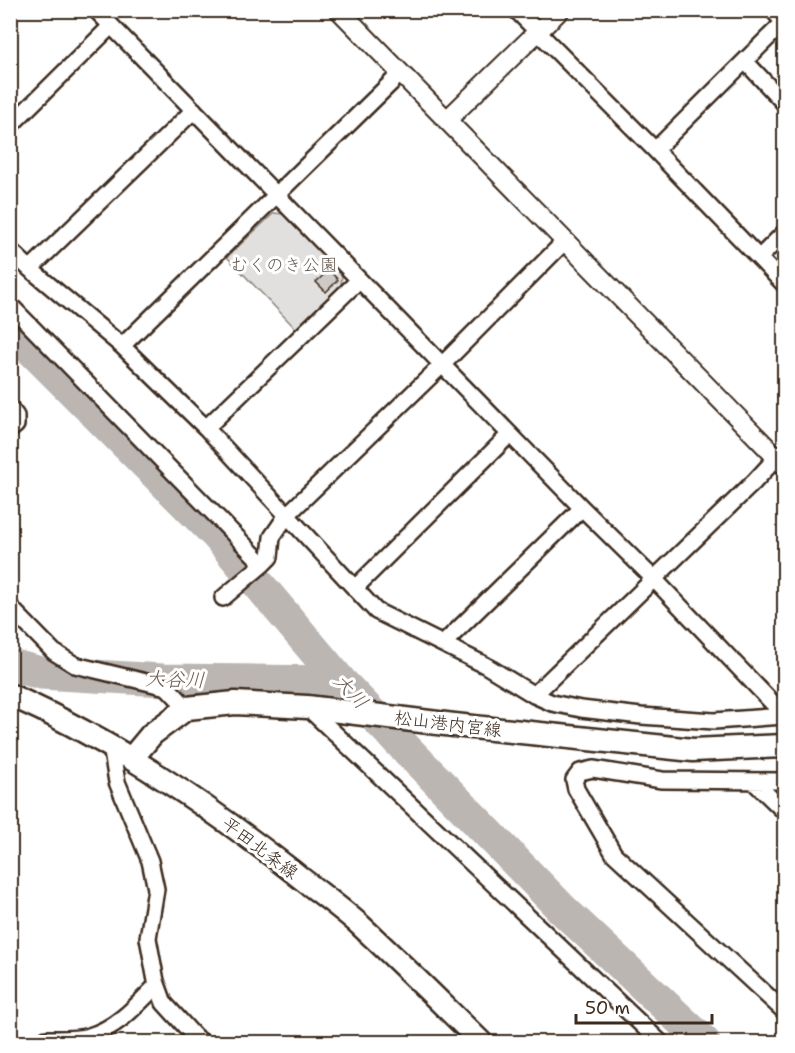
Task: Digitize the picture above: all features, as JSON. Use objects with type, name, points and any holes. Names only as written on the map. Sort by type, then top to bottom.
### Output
[{"type":"main road","name":"平田北条線","points":[[10,695],[45,710],[161,776],[264,849],[359,924],[481,1042]]},
{"type":"main road","name":"松山港内宮線","points":[[187,708],[235,703],[307,707],[693,750],[784,746]]},
{"type":"main road","points":[[132,759],[152,734],[187,708]]},
{"type":"street","points":[[96,10],[654,579],[784,716]]},
{"type":"street","points":[[516,10],[784,284]]},
{"type":"street","points":[[447,120],[560,10]]},
{"type":"street","points":[[655,150],[784,23],[773,10]]},
{"type":"street","points":[[343,12],[564,242],[782,457],[534,695]]},
{"type":"street","points":[[10,126],[111,27]]},
{"type":"street","points":[[745,62],[784,103]]},
{"type":"street","points":[[122,346],[400,73]]},
{"type":"street","points":[[30,269],[194,110]]},
{"type":"street","points":[[759,258],[784,233]]},
{"type":"street","points":[[223,598],[270,557],[272,537],[287,514],[564,242]]},
{"type":"street","points":[[10,250],[122,346],[206,428],[376,611],[485,664],[534,695],[552,703],[641,717],[714,721],[784,716]]},
{"type":"street","points":[[206,428],[359,280]]},
{"type":"street","points":[[10,305],[259,568]]},
{"type":"street","points":[[10,408],[16,416],[16,425],[10,430]]},
{"type":"street","points":[[355,588],[510,434]]},
{"type":"street","points":[[444,643],[582,508]]},
{"type":"street","points":[[10,608],[54,652],[75,665],[167,687],[187,708]]},
{"type":"street","points":[[307,707],[660,1042]]},
{"type":"street","points":[[111,746],[117,782],[150,861],[156,889],[148,938],[157,985],[165,1003],[187,1037],[202,1042]]},
{"type":"street","points":[[784,781],[662,780],[593,769],[580,772],[574,780],[576,789],[614,854],[784,1011]]},
{"type":"street","points":[[753,781],[784,812]]},
{"type":"street","points":[[46,1039],[87,1037],[107,1029],[125,1016],[157,985]]},
{"type":"green space","name":"むくのき公園","points":[[274,213],[284,214],[342,273],[341,287],[297,330],[227,257]]},
{"type":"building","points":[[329,270],[338,280],[326,292],[316,282]]},
{"type":"waterway","name":"大川","points":[[10,328],[217,535],[341,682],[563,910],[704,1042]]},
{"type":"waterway","name":"大谷川","points":[[10,665],[41,673],[163,680],[341,682]]}]
